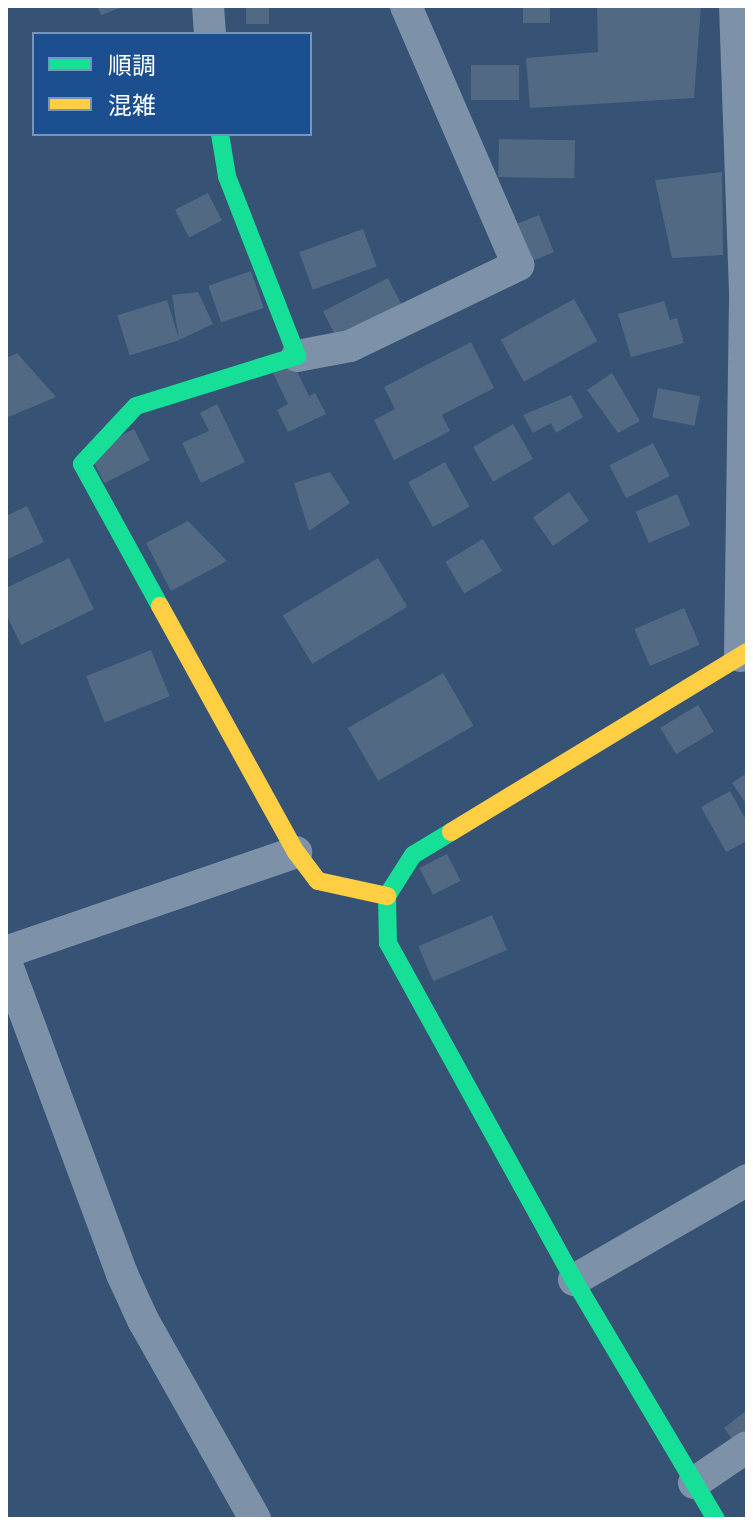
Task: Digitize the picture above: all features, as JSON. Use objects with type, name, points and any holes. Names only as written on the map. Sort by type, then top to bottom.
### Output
[{"type":"street","points":[[208,6],[210,32]]},
{"type":"street","points":[[387,896],[318,881],[296,852],[82,464],[136,406],[297,356],[350,346],[518,265],[406,6]]},
{"type":"street","points":[[716,1519],[574,1280],[388,943],[387,896],[413,855],[744,654],[745,268],[735,6]]},
{"type":"street","points":[[220,136],[227,176],[297,356]]},
{"type":"street","points":[[6,952],[296,852]]},
{"type":"street","points":[[6,962],[122,1274],[143,1320],[255,1519]]},
{"type":"street","points":[[574,1280],[747,1180]]},
{"type":"street","points":[[694,1483],[747,1447]]},
{"type":"building","points":[[97,6],[126,6],[101,15]]},
{"type":"building","points":[[246,6],[269,6],[269,24],[246,24]]},
{"type":"building","points":[[523,6],[550,6],[550,23],[523,23]]},
{"type":"building","points":[[597,6],[701,6],[694,98],[530,108],[526,58],[598,52]]},
{"type":"building","points":[[471,65],[519,65],[519,100],[471,100]]},
{"type":"building","points":[[499,139],[575,140],[574,178],[498,177]]},
{"type":"building","points":[[722,172],[723,255],[672,258],[655,180]]},
{"type":"building","points":[[208,193],[222,221],[189,237],[175,210]]},
{"type":"building","points":[[539,215],[554,252],[529,262],[514,225]]},
{"type":"building","points":[[363,229],[377,267],[313,290],[299,252]]},
{"type":"building","points":[[251,271],[264,308],[221,323],[208,286]]},
{"type":"building","points":[[388,278],[405,311],[340,344],[323,311]]},
{"type":"building","points":[[198,292],[213,324],[179,340],[172,295]]},
{"type":"building","points":[[574,299],[597,341],[524,382],[501,340]]},
{"type":"building","points":[[167,300],[179,340],[130,355],[117,315]]},
{"type":"building","points":[[664,301],[670,320],[677,318],[684,343],[631,357],[618,314]]},
{"type":"building","points":[[471,342],[494,388],[442,415],[450,431],[394,460],[374,420],[395,409],[384,387]]},
{"type":"building","points":[[17,353],[56,397],[6,418],[6,358]]},
{"type":"building","points":[[290,357],[309,396],[315,393],[326,414],[288,432],[277,410],[288,404],[270,367]]},
{"type":"building","points":[[612,373],[640,421],[618,433],[587,390]]},
{"type":"building","points":[[658,388],[700,396],[694,426],[652,417]]},
{"type":"building","points":[[571,395],[583,417],[556,433],[551,423],[533,433],[523,415]]},
{"type":"building","points":[[217,404],[245,462],[201,483],[182,443],[209,431],[200,413]]},
{"type":"building","points":[[513,424],[533,459],[493,482],[473,447]]},
{"type":"building","points":[[134,429],[150,460],[104,483],[89,452]]},
{"type":"building","points":[[653,443],[670,476],[626,498],[609,465]]},
{"type":"building","points":[[445,462],[470,507],[433,527],[408,482]]},
{"type":"building","points":[[330,472],[350,503],[309,531],[294,483]]},
{"type":"building","points":[[569,492],[589,521],[553,546],[533,517]]},
{"type":"building","points":[[677,494],[690,525],[649,543],[636,512]]},
{"type":"building","points":[[27,506],[44,542],[6,560],[6,516]]},
{"type":"building","points":[[188,521],[227,561],[171,591],[146,543]]},
{"type":"building","points":[[483,539],[502,571],[464,593],[445,562]]},
{"type":"building","points":[[69,558],[94,609],[21,645],[6,614],[6,588]]},
{"type":"building","points":[[378,558],[407,607],[312,664],[283,615]]},
{"type":"building","points":[[684,608],[700,645],[650,666],[634,629]]},
{"type":"building","points":[[151,650],[170,696],[105,723],[86,676]]},
{"type":"building","points":[[443,673],[473,726],[378,781],[348,728]]},
{"type":"building","points":[[698,705],[714,732],[676,754],[660,728]]},
{"type":"building","points":[[747,773],[747,805],[732,783]]},
{"type":"building","points":[[730,791],[747,822],[747,841],[726,852],[701,807]]},
{"type":"building","points":[[447,854],[461,881],[433,895],[419,868]]},
{"type":"building","points":[[492,915],[507,950],[433,981],[418,946]]},
{"type":"building","points":[[747,1410],[747,1438],[737,1446],[724,1428]]},
{"type":"traffic: fast","points":[[160,606],[82,464],[136,406],[297,356],[227,176],[220,136]]},
{"type":"traffic: fast","points":[[451,832],[413,855],[387,896],[388,943],[574,1280],[716,1519]]},
{"type":"traffic: slow","points":[[160,606],[296,852],[318,881],[387,896]]},
{"type":"traffic: slow","points":[[451,832],[747,652]]}]
